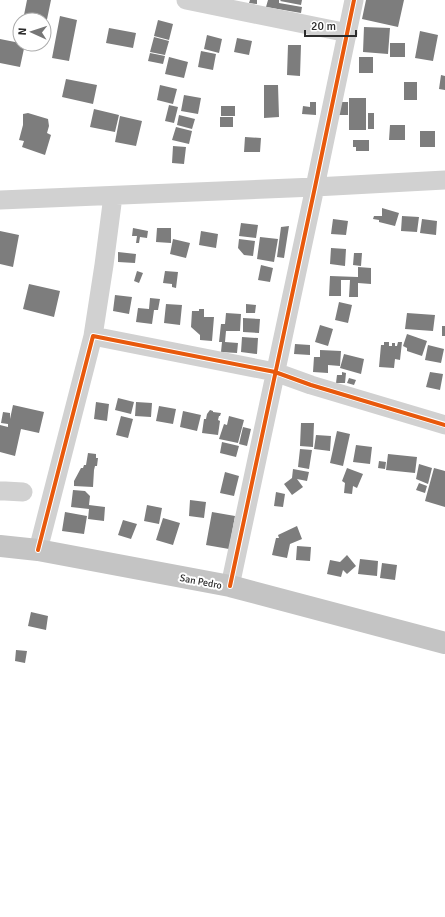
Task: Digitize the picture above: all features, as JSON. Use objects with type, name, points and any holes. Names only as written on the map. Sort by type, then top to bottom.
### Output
[{"type":"main road","name":"San Pedro","points":[[0,546],[38,550],[230,586],[445,643]]},
{"type":"street","points":[[186,0],[348,32]]},
{"type":"street","points":[[230,586],[316,187],[354,0]]},
{"type":"street","points":[[0,200],[316,187],[445,180]]},
{"type":"street","points":[[38,550],[93,336],[113,196]]},
{"type":"street","points":[[93,336],[275,372],[311,385],[445,425]]},
{"type":"street","points":[[0,492],[5,490],[23,492]]},
{"type":"building","points":[[27,0],[51,0],[49,12],[25,12]]},
{"type":"building","points":[[250,0],[257,0],[257,4],[249,3]]},
{"type":"building","points":[[268,0],[279,0],[279,3],[302,7],[301,13],[266,7]]},
{"type":"building","points":[[302,0],[301,5],[280,1]]},
{"type":"building","points":[[366,0],[404,0],[398,27],[362,19]]},
{"type":"building","points":[[60,16],[77,20],[69,61],[52,58]]},
{"type":"building","points":[[158,20],[173,24],[169,40],[154,36]]},
{"type":"building","points":[[364,27],[390,28],[388,54],[363,52]]},
{"type":"building","points":[[109,28],[136,33],[133,48],[106,43]]},
{"type":"building","points":[[420,31],[438,35],[433,61],[415,58]]},
{"type":"building","points":[[207,35],[222,39],[219,53],[204,49]]},
{"type":"building","points":[[154,37],[169,41],[165,55],[150,52]]},
{"type":"building","points":[[237,38],[252,41],[249,55],[234,52]]},
{"type":"building","points":[[0,39],[12,41],[12,52],[23,52],[20,67],[0,63]]},
{"type":"building","points":[[390,43],[405,43],[405,57],[390,57]]},
{"type":"building","points":[[288,45],[301,45],[300,76],[287,75]]},
{"type":"building","points":[[201,51],[216,54],[213,70],[198,67]]},
{"type":"building","points":[[150,53],[165,56],[163,64],[148,61]]},
{"type":"building","points":[[169,57],[188,62],[184,78],[165,74]]},
{"type":"building","points":[[359,57],[373,57],[373,73],[359,73]]},
{"type":"building","points":[[441,75],[445,76],[445,90],[439,89]]},
{"type":"building","points":[[66,79],[97,85],[93,104],[62,97]]},
{"type":"building","points":[[404,82],[417,82],[417,100],[404,100]]},
{"type":"building","points":[[160,85],[177,89],[173,104],[157,100]]},
{"type":"building","points":[[264,85],[278,85],[279,117],[264,118]]},
{"type":"building","points":[[184,95],[201,98],[198,114],[181,111]]},
{"type":"building","points":[[349,98],[366,98],[366,130],[349,130]]},
{"type":"building","points":[[310,102],[316,102],[316,115],[302,114],[303,106],[310,107]]},
{"type":"building","points":[[337,102],[348,102],[348,115],[337,115]]},
{"type":"building","points":[[169,105],[178,107],[174,123],[165,121]]},
{"type":"building","points":[[221,106],[235,106],[235,116],[221,116]]},
{"type":"building","points":[[94,109],[119,115],[115,132],[90,127]]},
{"type":"building","points":[[28,113],[48,119],[49,126],[47,133],[51,135],[45,155],[22,147],[24,141],[19,140],[23,125],[23,114]]},
{"type":"building","points":[[368,113],[374,113],[374,129],[368,129]]},
{"type":"building","points":[[179,115],[195,119],[192,129],[177,125]]},
{"type":"building","points":[[120,116],[142,121],[136,146],[115,142]]},
{"type":"building","points":[[220,117],[233,117],[233,127],[220,127]]},
{"type":"building","points":[[390,125],[405,125],[405,140],[389,140]]},
{"type":"building","points":[[176,127],[192,131],[189,144],[172,140]]},
{"type":"building","points":[[420,131],[435,131],[435,147],[420,147]]},
{"type":"building","points":[[245,137],[261,138],[260,152],[244,152]]},
{"type":"building","points":[[353,140],[369,140],[369,151],[356,151],[356,147],[353,147]]},
{"type":"building","points":[[173,146],[186,147],[184,164],[172,163]]},
{"type":"building","points":[[382,208],[399,213],[395,226],[373,219],[374,216],[382,216]]},
{"type":"building","points":[[402,216],[419,217],[417,232],[401,231]]},
{"type":"building","points":[[333,219],[348,221],[346,235],[331,234]]},
{"type":"building","points":[[422,219],[437,221],[436,235],[420,233]]},
{"type":"building","points":[[241,223],[258,225],[256,238],[239,236]]},
{"type":"building","points":[[289,226],[284,258],[277,257],[281,227]]},
{"type":"building","points":[[133,228],[148,231],[147,238],[140,237],[139,243],[136,243],[137,236],[132,236]]},
{"type":"building","points":[[157,228],[171,228],[171,243],[156,242]]},
{"type":"building","points":[[0,231],[19,235],[13,267],[0,264]]},
{"type":"building","points":[[201,231],[218,234],[216,248],[199,245]]},
{"type":"building","points":[[260,237],[278,239],[274,262],[257,259]]},
{"type":"building","points":[[173,239],[190,243],[186,258],[170,254]]},
{"type":"building","points":[[239,239],[255,241],[253,256],[244,255],[238,248]]},
{"type":"building","points":[[331,248],[346,249],[345,266],[330,264]]},
{"type":"building","points":[[118,252],[136,254],[135,263],[118,262]]},
{"type":"building","points":[[354,253],[362,253],[361,266],[353,265]]},
{"type":"building","points":[[261,265],[273,268],[270,282],[258,280]]},
{"type":"building","points":[[358,267],[371,268],[371,284],[358,283],[358,297],[349,297],[350,280],[341,280],[341,296],[329,296],[330,276],[358,277]]},
{"type":"building","points":[[137,271],[143,273],[139,283],[134,281]]},
{"type":"building","points":[[165,271],[178,272],[176,288],[172,287],[172,284],[163,283]]},
{"type":"building","points":[[29,284],[60,291],[54,317],[23,309]]},
{"type":"building","points":[[115,295],[132,297],[129,314],[113,311]]},
{"type":"building","points":[[150,298],[160,299],[158,310],[154,310],[152,324],[136,322],[138,308],[149,309]]},
{"type":"building","points":[[339,302],[352,305],[348,323],[335,320]]},
{"type":"building","points":[[166,304],[182,305],[180,325],[164,323]]},
{"type":"building","points":[[246,304],[256,305],[255,313],[246,313]]},
{"type":"building","points":[[199,309],[204,309],[204,317],[214,317],[212,341],[200,340],[200,335],[191,327],[192,311],[199,311]]},
{"type":"building","points":[[226,313],[241,314],[240,331],[226,331],[225,342],[238,343],[237,353],[221,352],[222,342],[219,342],[221,324],[225,324]]},
{"type":"building","points":[[407,313],[435,315],[433,331],[405,329]]},
{"type":"building","points":[[243,318],[260,319],[259,333],[243,332]]},
{"type":"building","points":[[320,325],[333,329],[328,346],[315,342]]},
{"type":"building","points":[[442,326],[445,326],[445,336],[442,336]]},
{"type":"building","points":[[407,334],[427,341],[422,356],[407,351],[407,348],[403,346]]},
{"type":"building","points":[[242,337],[258,338],[257,354],[241,352]]},
{"type":"building","points":[[384,342],[389,342],[389,346],[392,346],[392,343],[395,343],[395,346],[397,346],[398,342],[402,342],[400,360],[395,359],[394,368],[379,367],[381,345],[384,345]]},
{"type":"building","points":[[295,344],[310,345],[310,355],[294,354]]},
{"type":"building","points":[[428,345],[444,349],[441,363],[425,360]]},
{"type":"building","points":[[320,350],[341,351],[340,366],[328,365],[328,373],[313,372],[314,357],[320,357]]},
{"type":"building","points":[[344,354],[364,359],[361,374],[340,368]]},
{"type":"building","points":[[342,372],[346,373],[345,383],[336,383],[337,375],[342,375]]},
{"type":"building","points":[[430,372],[443,374],[440,390],[426,387]]},
{"type":"building","points":[[349,378],[356,380],[354,385],[347,383]]},
{"type":"building","points":[[118,398],[134,402],[131,414],[115,410]]},
{"type":"building","points":[[96,402],[109,404],[107,421],[94,419]]},
{"type":"building","points":[[136,402],[152,403],[151,417],[135,416]]},
{"type":"building","points":[[13,405],[44,412],[39,433],[21,429],[15,456],[0,452],[0,425],[8,427],[8,424],[1,423],[3,412],[10,413],[10,419]]},
{"type":"building","points":[[159,406],[176,409],[173,424],[156,421]]},
{"type":"building","points":[[210,410],[221,413],[218,420],[220,421],[218,435],[202,433],[204,419],[206,419]]},
{"type":"building","points":[[183,411],[201,415],[197,431],[180,427]]},
{"type":"building","points":[[121,416],[133,419],[128,438],[116,435]]},
{"type":"building","points":[[229,416],[244,420],[238,443],[219,439],[224,424],[227,425]]},
{"type":"building","points":[[301,423],[314,423],[313,447],[300,446]]},
{"type":"building","points":[[243,427],[251,429],[247,446],[239,444]]},
{"type":"building","points":[[337,431],[350,434],[343,466],[330,463]]},
{"type":"building","points":[[316,435],[331,436],[330,451],[314,449]]},
{"type":"building","points":[[222,442],[239,446],[236,457],[220,453]]},
{"type":"building","points":[[356,445],[372,447],[370,464],[353,462]]},
{"type":"building","points":[[300,449],[312,450],[309,469],[298,467]]},
{"type":"building","points":[[88,453],[96,454],[96,458],[98,458],[97,466],[95,466],[94,470],[93,487],[74,486],[74,481],[81,468],[86,465]]},
{"type":"building","points":[[388,454],[417,457],[415,473],[386,470]]},
{"type":"building","points":[[379,461],[386,462],[385,469],[378,468]]},
{"type":"building","points":[[419,464],[432,468],[428,484],[416,479]]},
{"type":"building","points":[[347,468],[363,474],[357,488],[353,486],[352,494],[344,493],[345,483],[342,481]]},
{"type":"building","points":[[434,468],[445,471],[445,507],[425,501]]},
{"type":"building","points":[[293,469],[309,472],[307,481],[297,479],[303,487],[292,495],[284,484],[292,478]]},
{"type":"building","points":[[225,472],[239,476],[234,496],[220,493]]},
{"type":"building","points":[[419,483],[427,486],[425,493],[416,490]]},
{"type":"building","points":[[73,490],[85,491],[90,496],[89,505],[105,507],[104,521],[88,519],[89,509],[71,507]]},
{"type":"building","points":[[276,492],[285,494],[283,507],[274,506]]},
{"type":"building","points":[[190,500],[206,502],[204,518],[189,516]]},
{"type":"building","points":[[147,505],[162,508],[159,524],[144,521]]},
{"type":"building","points":[[65,512],[87,516],[84,534],[62,531]]},
{"type":"building","points":[[212,512],[235,516],[229,549],[206,545]]},
{"type":"building","points":[[163,518],[180,523],[173,545],[156,540]]},
{"type":"building","points":[[123,520],[137,524],[131,539],[118,535]]},
{"type":"building","points":[[297,526],[302,539],[290,544],[287,558],[272,555],[276,538],[279,538],[278,535]]},
{"type":"building","points":[[297,546],[311,547],[310,561],[296,560]]},
{"type":"building","points":[[347,555],[356,566],[347,574],[343,570],[341,577],[327,574],[330,560],[340,562]]},
{"type":"building","points":[[360,559],[378,561],[377,576],[358,574]]},
{"type":"building","points":[[382,563],[397,565],[395,580],[380,578]]},
{"type":"building","points":[[31,612],[48,616],[46,630],[28,626]]},
{"type":"building","points":[[16,650],[27,651],[25,663],[15,661]]},
{"type":"cycle path","points":[[230,586],[354,0]]},
{"type":"cycle path","points":[[38,550],[93,336],[275,372],[311,385],[445,425]]}]
